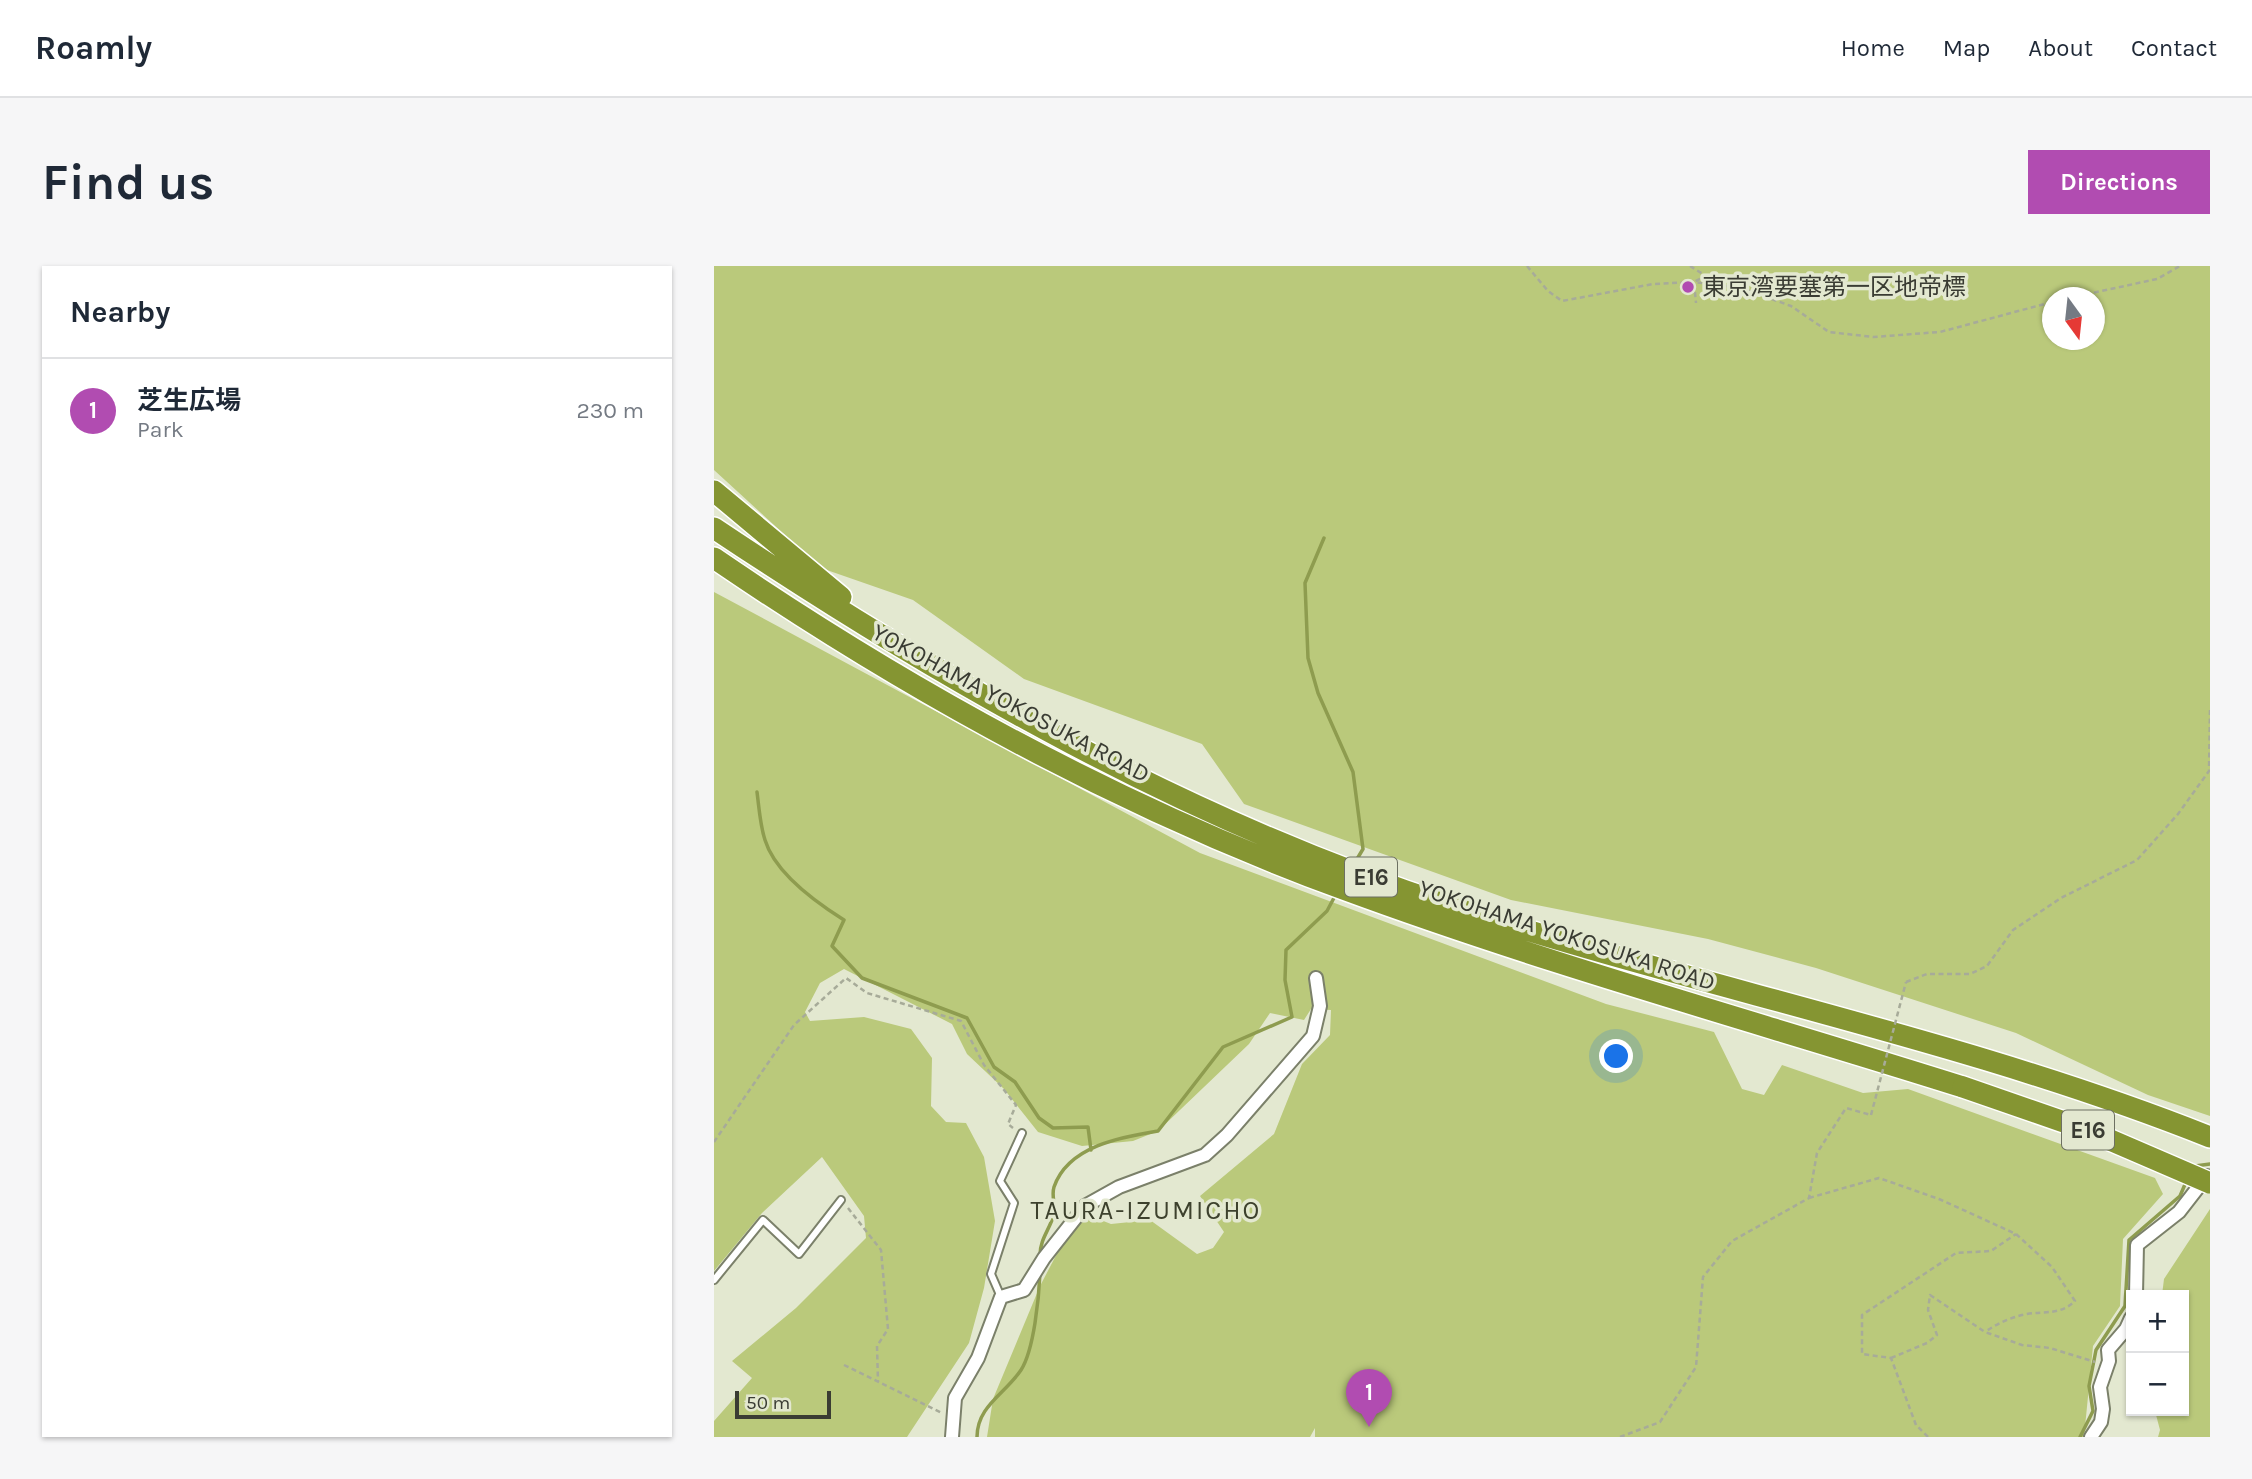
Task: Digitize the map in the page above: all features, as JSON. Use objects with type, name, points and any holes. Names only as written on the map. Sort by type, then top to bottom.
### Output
[{"type":"highway","points":[[714,491],[904,648]]},
{"type":"highway","name":"YOKOHAMA YOKOSUKA ROAD","points":[[714,528],[796,583],[904,648],[1117,768],[1214,814],[1329,862],[1450,906],[1577,945],[1980,1056],[2086,1091],[2210,1138]]},
{"type":"highway","name":"YOKOHAMA YOKOSUKA ROAD","points":[[714,558],[807,621],[932,696],[1056,763],[1194,828],[1340,888],[1478,937],[1963,1087],[2087,1130],[2210,1182]]},
{"type":"highway","points":[[714,573],[932,696]]},
{"type":"street","points":[[952,1437],[954,1398],[978,1358],[1001,1297],[1024,1290],[1044,1258],[1085,1206],[1119,1187],[1205,1155],[1227,1135],[1313,1036],[1320,1006],[1316,978]]},
{"type":"street","points":[[2136,1290],[2137,1245],[2179,1212],[2210,1172]]},
{"type":"street","points":[[2091,1437],[2101,1422],[2103,1409],[2100,1387],[2109,1361],[2108,1350],[2126,1329]]},
{"type":"lane","points":[[1001,1297],[991,1274],[1014,1203],[1000,1181],[1022,1133]]},
{"type":"lane","points":[[714,1280],[763,1220],[799,1254],[841,1200]]},
{"type":"path","points":[[1527,266],[1548,291],[1562,301],[1653,284],[1694,282],[1741,288],[1791,306],[1829,332],[1873,337],[1940,332],[2042,305]]},
{"type":"path","points":[[1690,266],[1706,276],[1694,282]]},
{"type":"path","points":[[2105,290],[2157,279],[2180,266]]},
{"type":"path","points":[[1694,282],[1696,303]]},
{"type":"path","points":[[1809,1198],[1818,1153],[1846,1108],[1871,1115],[1906,982],[1927,974],[1970,974],[1987,965],[2013,930],[2061,898],[2137,860],[2178,814],[2209,771],[2210,709]]},
{"type":"path","points":[[714,1142],[794,1025],[846,978],[867,993],[961,1021],[984,1065],[1017,1105],[1008,1124],[1022,1133]]},
{"type":"path","points":[[1620,1437],[1660,1422],[1696,1367],[1703,1277],[1732,1241],[1809,1198],[1879,1178],[1939,1199],[2016,1234],[2052,1267],[2075,1301],[2064,1312],[2026,1314],[2002,1321],[1985,1332]]},
{"type":"path","points":[[841,1200],[881,1250],[888,1329],[877,1346],[878,1382]]},
{"type":"path","points":[[2016,1234],[1991,1251],[1956,1253],[1862,1315],[1862,1354],[1891,1358],[1927,1343],[1937,1335],[1928,1310],[1930,1295],[1985,1332],[2022,1345],[2050,1348],[2093,1363],[2109,1361]]},
{"type":"path","points":[[1891,1358],[1916,1425],[1928,1437]]},
{"type":"path","points":[[844,1365],[954,1420]]},
{"type":"green space","points":[[714,266],[2210,266],[2210,1116],[2148,1095],[2016,1033],[1816,968],[1708,939],[1511,900],[1244,804],[1202,744],[1024,679],[913,600],[821,568],[714,470]]},
{"type":"green space","points":[[714,592],[1200,853],[1606,1004],[1714,1032],[1742,1089],[1764,1095],[1782,1065],[1863,1093],[1908,1089],[2155,1178],[2163,1194],[2123,1239],[2120,1306],[2093,1346],[2084,1437],[1315,1437],[1315,1428],[1310,1437],[987,1437],[993,1399],[1040,1286],[1062,1244],[1088,1215],[1111,1224],[1150,1220],[1197,1254],[1213,1248],[1224,1232],[1200,1196],[1274,1134],[1302,1064],[1330,1035],[1331,1010],[1311,1009],[1304,1020],[1270,1013],[1249,1044],[1158,1131],[1133,1141],[1082,1146],[1038,1132],[1004,1089],[967,1054],[952,1024],[844,969],[820,983],[805,1012],[810,1021],[864,1017],[911,1029],[932,1058],[931,1106],[946,1122],[966,1123],[984,1157],[995,1221],[984,1288],[969,1343],[907,1437],[714,1437],[714,1421],[752,1378],[732,1361],[796,1308],[866,1238],[864,1216],[822,1157],[762,1213],[714,1271]]},
{"type":"green space","points":[[2210,1209],[2210,1437],[2158,1437],[2160,1430],[2156,1416],[2189,1416],[2189,1290],[2163,1290],[2164,1279]]},
{"type":"waterway","points":[[1324,538],[1305,583],[1308,658],[1318,693],[1353,772],[1363,849],[1354,864]]},
{"type":"waterway","points":[[757,792],[763,834],[778,864],[798,886],[844,920],[832,946],[862,978],[967,1018],[994,1067],[1015,1082],[1039,1118],[1053,1128],[1088,1127],[1091,1150]]},
{"type":"waterway","points":[[1040,1255],[1054,1214],[1054,1187],[1071,1162],[1097,1146],[1158,1131],[1223,1047],[1292,1017],[1285,980],[1286,950],[1327,911],[1336,894]]},
{"type":"waterway","points":[[2195,1166],[2210,1164]]},
{"type":"waterway","points":[[2080,1437],[2093,1411],[2089,1386],[2096,1350],[2125,1306],[2129,1240],[2180,1196],[2186,1182]]},
{"type":"waterway","points":[[977,1437],[978,1426],[987,1409],[1015,1378],[1026,1361],[1035,1323],[1040,1273]]},
{"type":"place","name":"東京湾要塞第一区地帝標","points":[[1688,287]]},
{"type":"place","name":"芝生広場","points":[[1369,1427]]},
{"type":"district","name":"TAURA-IZUMICHO","points":[[1146,1210]]}]
